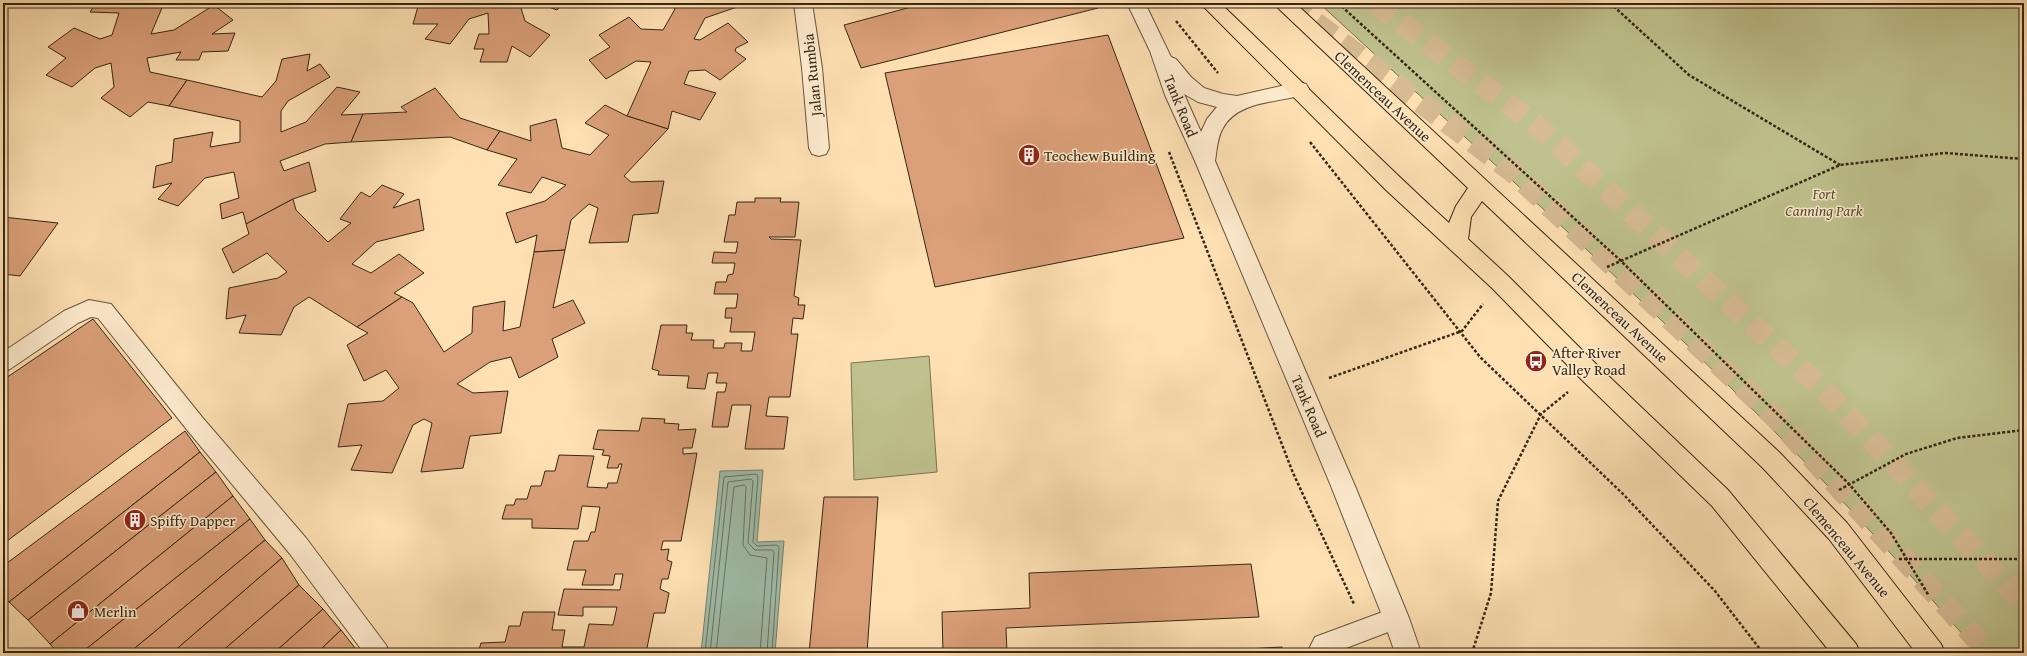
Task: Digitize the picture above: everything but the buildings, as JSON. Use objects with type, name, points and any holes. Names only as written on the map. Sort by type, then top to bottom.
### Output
[{"type":"main road","points":[[1210,3],[1299,89],[1393,184],[1500,282],[1590,373],[1720,498],[1847,653]]},
{"type":"main road","name":"Clemenceau Avenue","points":[[1284,3],[1771,460],[1860,558],[1932,653]]},
{"type":"main road","points":[[1457,241],[1458,222],[1466,204],[1481,188]]},
{"type":"street","name":"Jalan Rumbia","points":[[803,3],[812,68],[819,148]]},
{"type":"street","name":"Tank Road","points":[[1136,3],[1159,51],[1175,95],[1205,161],[1340,479],[1396,618],[1408,653]]},
{"type":"street","name":"Tank Road","points":[[1159,51],[1184,83],[1194,93],[1216,100],[1239,102],[1299,89]]},
{"type":"street","name":"Tank Road","points":[[1205,161],[1206,142],[1213,126],[1220,115],[1239,102]]},
{"type":"lane","points":[[3,363],[70,317],[89,308],[104,310],[195,424],[298,546],[378,653]]},
{"type":"lane","points":[[1319,653],[1323,645],[1396,618]]},
{"type":"path","points":[[1338,3],[1621,261],[1849,484],[1891,533],[1931,599]]},
{"type":"path","points":[[1610,3],[1688,74],[1840,165]]},
{"type":"path","points":[[1171,15],[1239,102]]},
{"type":"path","points":[[1309,141],[1462,331],[1480,357],[1623,494],[1714,591],[1763,653]]},
{"type":"path","points":[[1168,150],[1293,473],[1366,629]]},
{"type":"path","points":[[1579,279],[1840,165],[1945,153],[2024,159]]},
{"type":"path","points":[[1327,378],[1462,331],[1500,282]]},
{"type":"path","points":[[1472,653],[1491,593],[1498,501],[1541,414],[1590,373]]},
{"type":"path","points":[[1812,504],[1914,451],[1957,438],[2024,430]]},
{"type":"path","points":[[1860,558],[2024,559]]},
{"type":"green space","name":"Fort Canning Park","points":[[1319,3],[2024,3],[2024,653],[1979,653],[1848,507],[1720,377],[1588,251]]},
{"type":"green space","points":[[929,356],[937,472],[854,480],[851,363]]},
{"type":"water","points":[[763,470],[757,542],[784,541],[775,653],[701,653],[720,471]]},
{"type":"tunnel","points":[[1289,3],[1513,172],[1775,417],[1989,653]]},
{"type":"tunnel","points":[[1375,3],[1535,124],[1827,393],[2024,603]]},
{"type":"place","name":"Teochew Building","points":[[1029,155]]},
{"type":"place","name":"After River Valley Road","points":[[1536,361]]},
{"type":"place","name":"Spiffy Dapper","points":[[135,520]]},
{"type":"place","name":"Merlin","points":[[78,611]]}]
